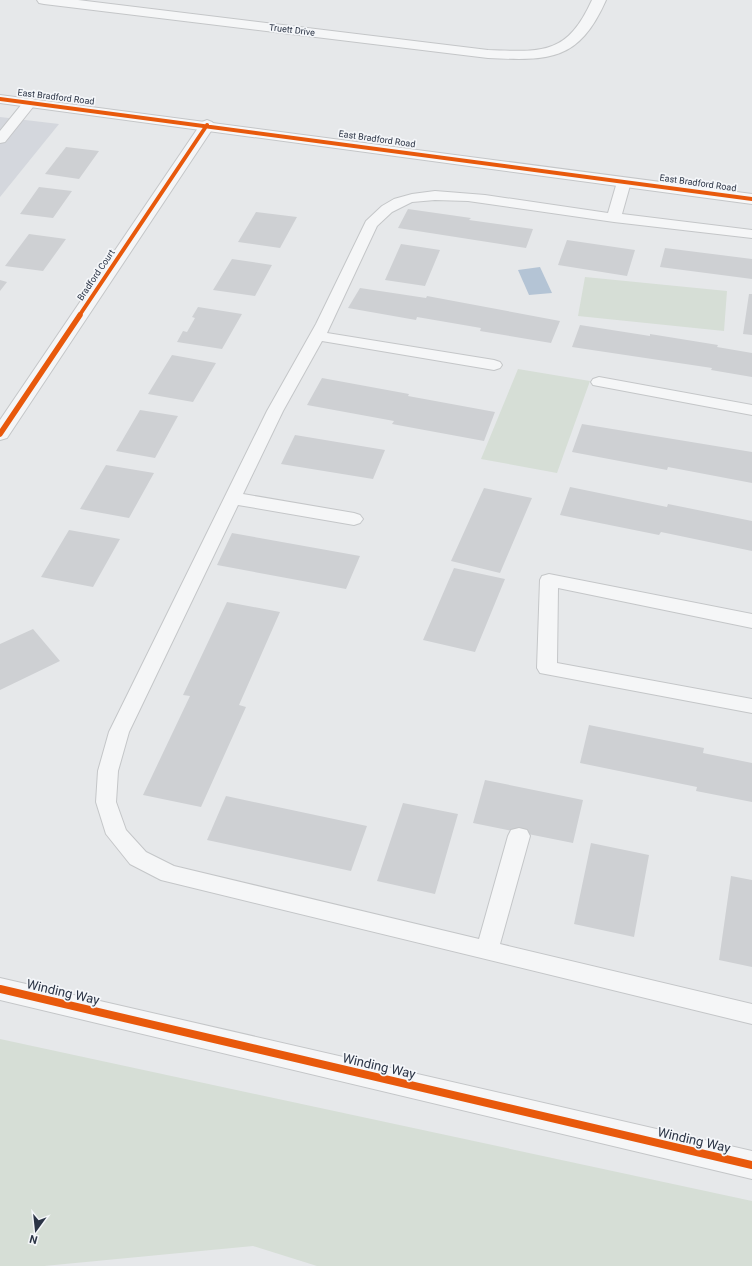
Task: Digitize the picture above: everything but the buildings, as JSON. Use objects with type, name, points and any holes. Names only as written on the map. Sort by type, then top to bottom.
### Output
[{"type":"street","name":"Truett Drive","points":[[44,0],[488,54],[540,54],[569,44],[580,34],[599,0]]},
{"type":"street","name":"East Bradford Road","points":[[0,99],[207,125],[752,199]]},
{"type":"street","name":"Bradford Court","points":[[0,434],[207,125]]},
{"type":"street","name":"Winding Way","points":[[0,989],[752,1165]]},
{"type":"lane","points":[[0,139],[31,102]]},
{"type":"lane","points":[[614,218],[624,182]]},
{"type":"lane","points":[[752,234],[614,218],[446,194],[422,197],[393,204],[371,224],[317,336],[275,411],[119,732],[108,771],[106,802],[117,834],[138,858],[169,874],[752,1014]]},
{"type":"lane","points":[[317,336],[494,365]]},
{"type":"lane","points":[[599,382],[752,410]]},
{"type":"lane","points":[[233,498],[354,519]]},
{"type":"lane","points":[[752,621],[549,580],[547,668],[752,706]]},
{"type":"lane","points":[[487,951],[519,836]]},
{"type":"shaded area","points":[[0,117],[59,124],[0,197]]},
{"type":"shaded area","points":[[585,277],[727,291],[724,331],[578,316]]},
{"type":"shaded area","points":[[518,369],[590,381],[557,473],[481,459]]},
{"type":"shaded area","points":[[0,1039],[752,1201],[752,1266],[317,1266],[253,1246],[44,1266],[0,1266]]},
{"type":"water","points":[[540,267],[552,293],[529,295],[518,270]]},
{"type":"cycle path","points":[[0,99],[752,199]]},
{"type":"cycle path","points":[[0,434],[207,125]]},
{"type":"cycle path","points":[[0,989],[752,1165]]}]
